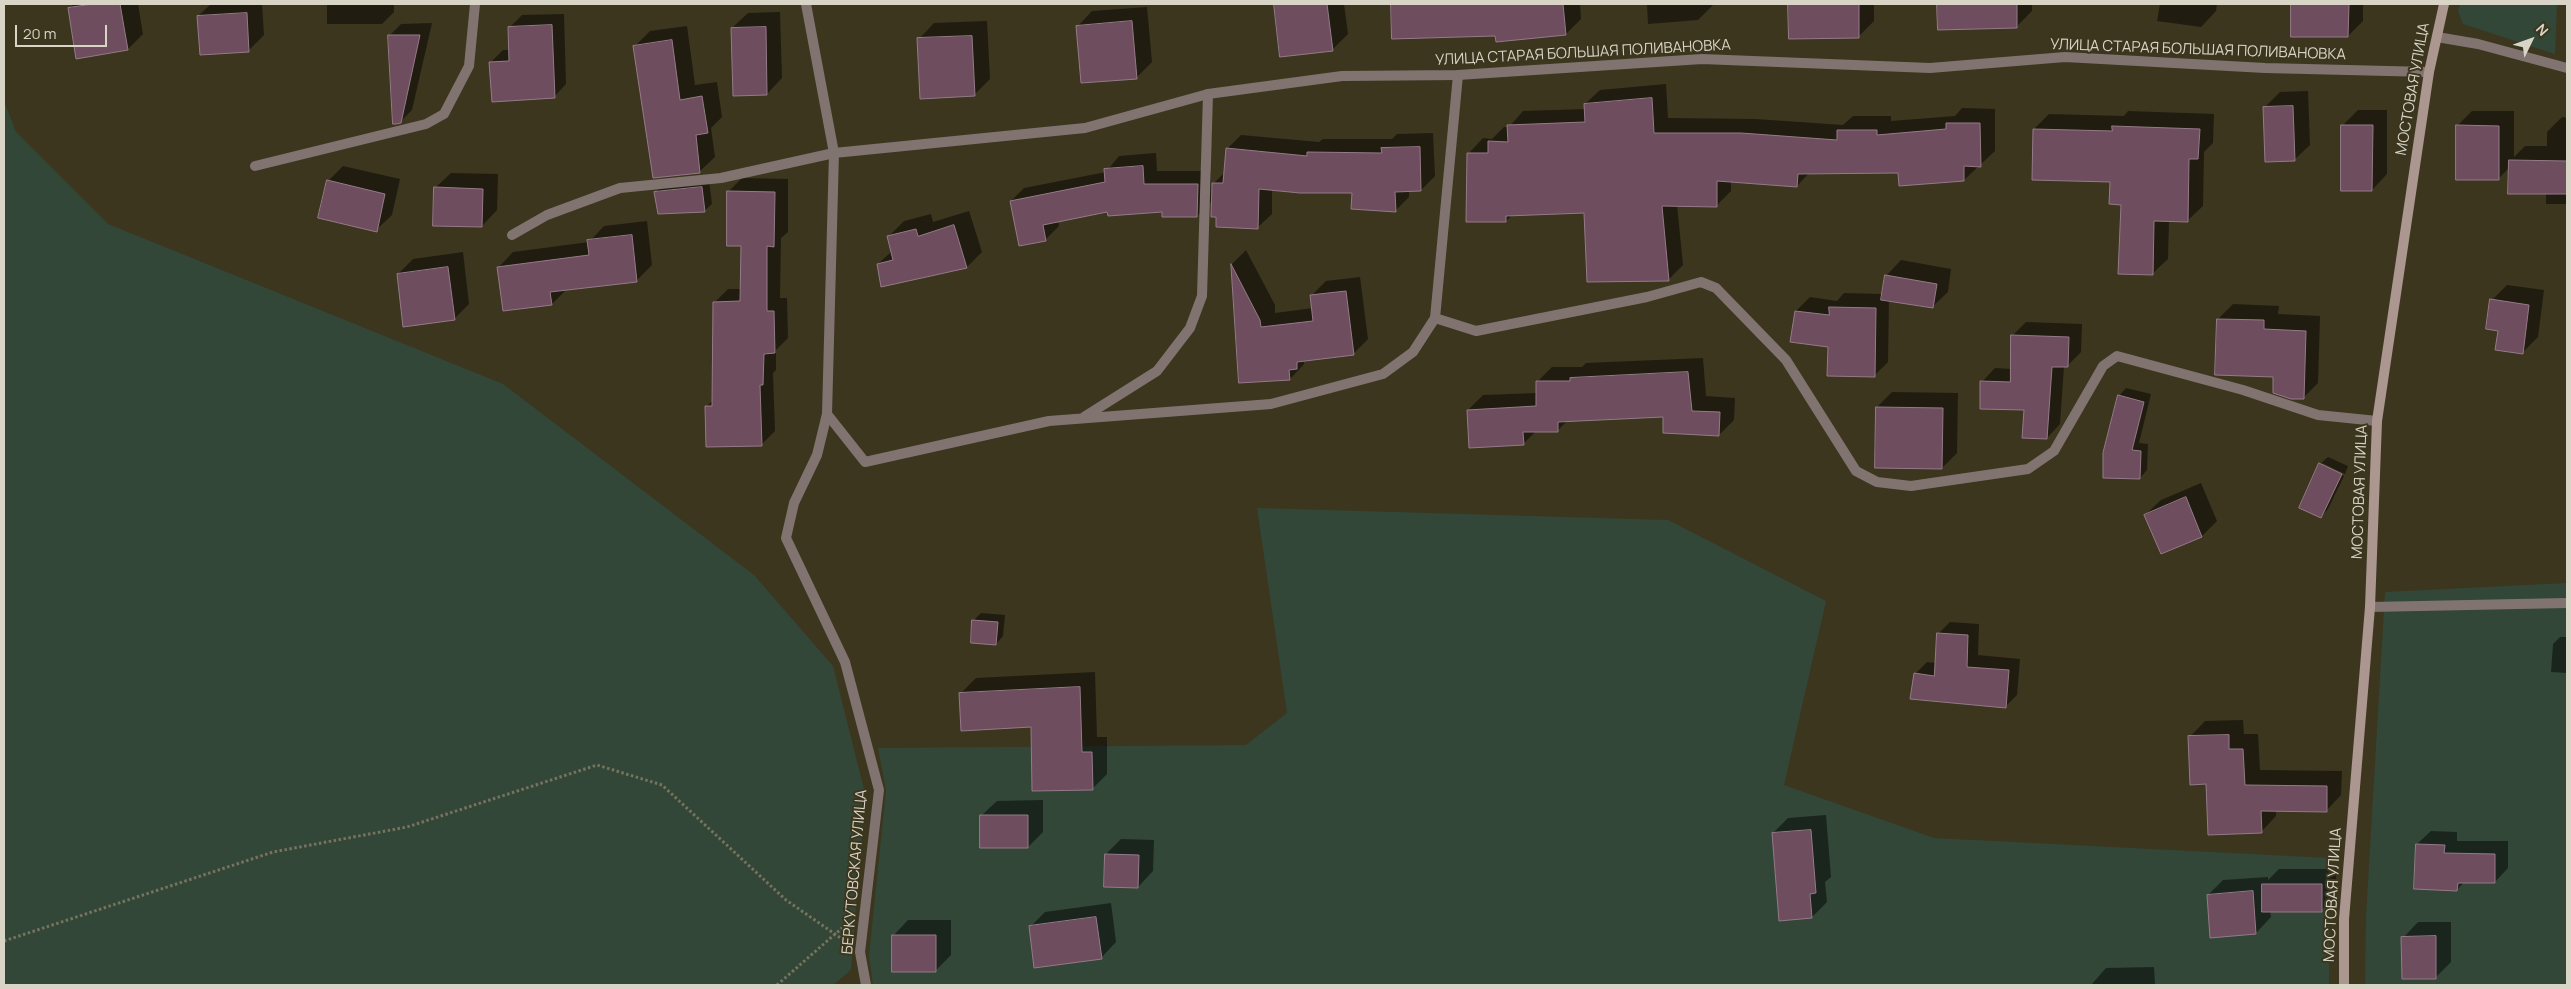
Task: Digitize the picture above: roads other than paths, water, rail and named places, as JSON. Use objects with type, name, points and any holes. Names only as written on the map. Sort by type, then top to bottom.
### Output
[{"type":"street","points":[[255,166],[426,124],[444,114],[469,66],[475,4]]},
{"type":"street","points":[[806,4],[834,153],[827,414],[865,462],[1049,421],[1271,404],[1383,374],[1413,352],[1435,318],[1458,75]]},
{"type":"street","name":"МОСТОВАЯ УЛИЦА","points":[[2344,985],[2344,919],[2370,606],[2377,420],[2429,72],[2444,4]]},
{"type":"street","points":[[2436,37],[2478,44],[2567,68]]},
{"type":"street","name":"УЛИЦА СТАРАЯ БОЛЬШАЯ ПОЛИВАНОВКА","points":[[512,235],[547,215],[620,188],[721,178],[834,153],[1085,128],[1208,94],[1342,76],[1458,75],[1702,59],[1930,68],[2065,57],[2265,68],[2429,72]]},
{"type":"street","points":[[1083,418],[1157,371],[1190,328],[1202,296],[1208,94]]},
{"type":"street","points":[[1435,318],[1476,332],[1647,297],[1701,282],[1716,288],[1786,360],[1856,471],[1885,484],[1911,486],[2028,469],[2054,451],[2103,366],[2118,356],[2243,390],[2318,415],[2377,420]]},
{"type":"street","name":"БЕРКУТОВСКАЯ УЛИЦА","points":[[827,414],[817,455],[794,503],[786,538],[845,662],[879,790],[860,952],[866,985]]},
{"type":"street","points":[[2370,606],[2567,603]]}]
